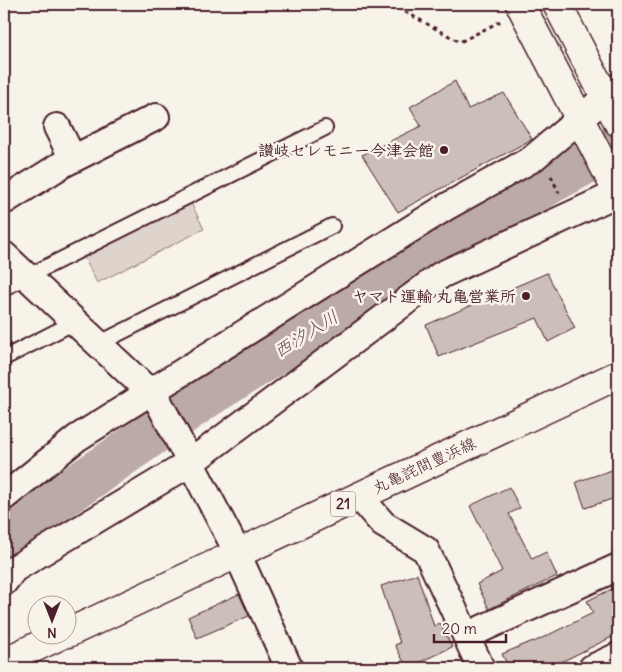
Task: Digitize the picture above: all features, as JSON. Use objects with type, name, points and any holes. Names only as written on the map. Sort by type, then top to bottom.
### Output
[{"type":"main road","points":[[557,4],[612,92],[618,122]]},
{"type":"main road","points":[[522,7],[581,118],[618,193]]},
{"type":"main road","name":"丸亀詫間豊浜線","points":[[78,628],[618,375]]},
{"type":"main road","points":[[4,662],[42,644]]},
{"type":"street","points":[[4,497],[78,438],[154,396],[438,212],[532,159],[612,92]]},
{"type":"street","points":[[4,200],[73,159],[156,117]]},
{"type":"street","points":[[57,127],[73,159]]},
{"type":"street","points":[[4,582],[14,569],[190,463],[441,275],[618,193]]},
{"type":"street","points":[[4,255],[15,282],[76,322],[154,396],[237,554],[289,668]]},
{"type":"street","points":[[359,496],[383,524],[426,550],[481,668]]},
{"type":"street","points":[[466,636],[618,567]]},
{"type":"street","points":[[592,668],[618,656]]},
{"type":"lane","points":[[15,282],[325,128]]},
{"type":"lane","points":[[98,344],[332,226]]},
{"type":"lane","points":[[4,358],[76,322]]},
{"type":"path","points":[[391,4],[460,42],[522,7]]},
{"type":"path","points":[[539,153],[570,216]]},
{"type":"shaded area","points":[[191,203],[204,229],[97,283],[84,257]]},
{"type":"building","name":"讃岐セレモニー今津会館","points":[[455,81],[468,109],[504,93],[532,139],[398,212],[362,155],[421,126],[410,107]]},
{"type":"building","name":"ヤマト運輸 丸亀営業所","points":[[547,273],[575,328],[548,342],[537,318],[439,357],[426,325]]},
{"type":"building","points":[[618,468],[618,497],[585,508],[576,482]]},
{"type":"building","points":[[509,487],[520,508],[509,514],[532,559],[546,552],[557,576],[489,609],[477,584],[502,571],[470,506]]},
{"type":"building","points":[[417,574],[434,626],[440,623],[452,647],[407,668],[395,645],[400,643],[381,586]]},
{"type":"building","points":[[618,586],[618,634],[549,668],[509,668],[502,654],[534,642],[593,613],[587,601]]},
{"type":"building","points":[[239,594],[249,616],[197,638],[188,617]]},
{"type":"waterway","name":"西汐入川","points":[[4,537],[208,395],[548,183],[618,145]]},
{"type":"place","name":"讃岐セレモニー今津会館","points":[[444,150]]},
{"type":"place","name":"ヤマト運輸 丸亀営業所","points":[[526,296]]}]
